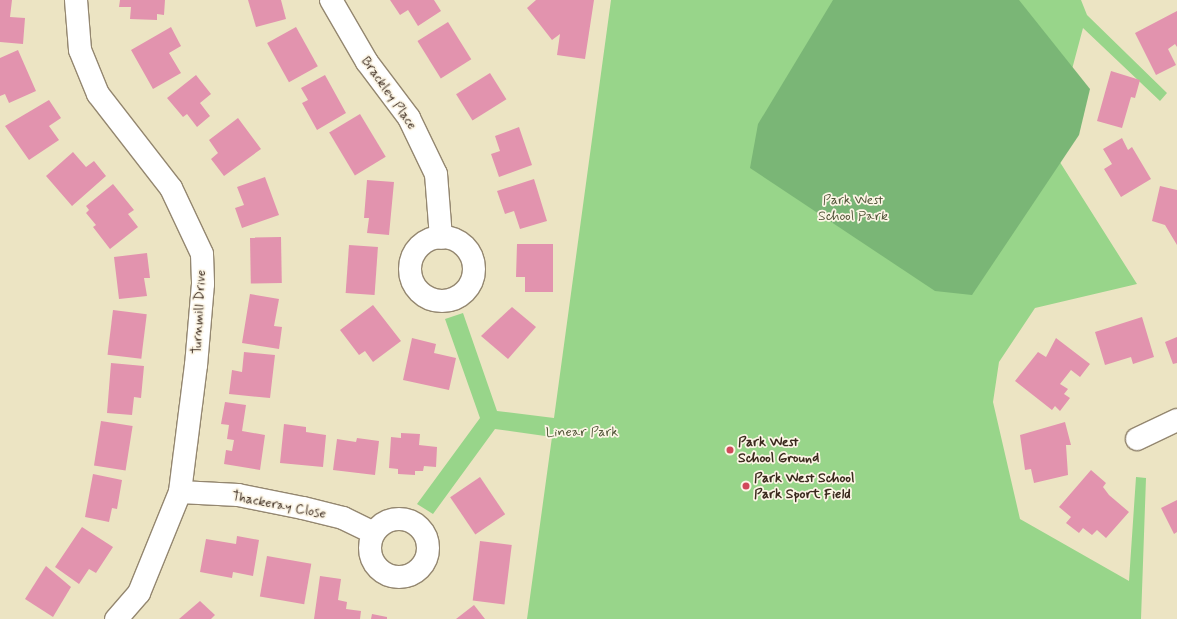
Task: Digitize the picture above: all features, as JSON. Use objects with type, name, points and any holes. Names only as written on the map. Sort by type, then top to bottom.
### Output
[{"type":"street","name":"Turnmill Drive","points":[[76,0],[80,50],[98,94],[171,188],[202,254],[203,284],[196,365],[180,492],[139,593],[116,619]]},
{"type":"street","name":"Brackley Place","points":[[331,0],[367,62],[409,118],[436,174],[441,238]]},
{"type":"street","points":[[1137,439],[1177,420]]},
{"type":"street","name":"Thackeray Close","points":[[180,492],[238,495],[303,508],[343,518],[374,533]]},
{"type":"green space","name":"Park West School Park","points":[[611,0],[1081,0],[1087,15],[1167,93],[1160,101],[1083,28],[1051,148],[1137,284],[1035,308],[999,362],[993,402],[1020,519],[1129,581],[1136,477],[1146,478],[1141,619],[527,619],[552,437],[495,429],[433,514],[417,504],[480,418],[445,319],[463,313],[497,411],[554,418]]},
{"type":"green space","points":[[833,0],[1019,0],[1090,89],[1079,135],[972,295],[935,291],[750,168],[758,124]]},
{"type":"building","points":[[0,0],[12,0],[10,17],[25,18],[23,44],[0,42]]},
{"type":"building","points":[[120,0],[165,0],[164,15],[157,14],[157,20],[130,19],[131,7],[119,7]]},
{"type":"building","points":[[248,0],[281,0],[286,19],[256,27]]},
{"type":"building","points":[[390,0],[434,0],[441,11],[418,26],[408,10],[400,15]]},
{"type":"building","points":[[536,0],[594,0],[585,59],[557,55],[560,34],[552,40],[527,8]]},
{"type":"building","points":[[1177,11],[1177,47],[1175,44],[1168,49],[1176,65],[1156,75],[1135,33]]},
{"type":"building","points":[[448,22],[471,59],[441,78],[417,41]]},
{"type":"building","points":[[171,27],[181,46],[169,53],[181,73],[153,89],[131,50]]},
{"type":"building","points":[[296,27],[318,66],[289,82],[267,43]]},
{"type":"building","points":[[18,50],[36,91],[9,103],[5,94],[0,96],[0,58]]},
{"type":"building","points":[[1111,71],[1140,80],[1135,98],[1131,97],[1122,128],[1097,121]]},
{"type":"building","points":[[490,73],[506,99],[473,120],[456,94]]},
{"type":"building","points":[[196,75],[211,94],[200,103],[210,116],[197,127],[187,114],[183,117],[167,98]]},
{"type":"building","points":[[325,75],[346,113],[317,130],[302,103],[308,100],[301,88]]},
{"type":"building","points":[[49,100],[61,118],[49,126],[59,140],[29,160],[5,126]]},
{"type":"building","points":[[360,114],[386,157],[355,175],[329,133]]},
{"type":"building","points":[[238,118],[261,149],[224,176],[211,159],[218,153],[209,140]]},
{"type":"building","points":[[519,127],[532,165],[499,177],[491,154],[500,151],[495,136]]},
{"type":"building","points":[[1122,138],[1128,150],[1132,147],[1151,179],[1121,197],[1104,169],[1112,164],[1103,149]]},
{"type":"building","points":[[73,152],[86,167],[94,161],[106,176],[72,206],[46,176]]},
{"type":"building","points":[[265,177],[279,215],[242,228],[235,208],[244,205],[237,187]]},
{"type":"building","points":[[534,179],[547,221],[520,229],[514,211],[505,214],[497,191]]},
{"type":"building","points":[[367,180],[394,182],[389,235],[367,233],[369,218],[364,218]]},
{"type":"building","points":[[113,184],[134,210],[128,214],[138,227],[110,249],[93,227],[96,225],[86,213],[89,210],[86,206]]},
{"type":"building","points":[[1160,186],[1177,190],[1177,245],[1165,225],[1152,221]]},
{"type":"building","points":[[281,237],[282,283],[251,284],[250,238]]},
{"type":"building","points":[[517,244],[553,244],[553,292],[525,292],[525,277],[516,277]]},
{"type":"building","points":[[349,245],[378,247],[375,295],[346,293]]},
{"type":"building","points":[[147,253],[150,278],[144,278],[147,296],[119,299],[114,257]]},
{"type":"building","points":[[250,294],[279,299],[274,326],[282,327],[279,349],[242,343]]},
{"type":"building","points":[[373,305],[401,341],[373,362],[365,351],[359,355],[340,330]]},
{"type":"building","points":[[512,307],[536,327],[508,359],[481,336]]},
{"type":"building","points":[[113,310],[147,314],[141,359],[108,355]]},
{"type":"building","points":[[1142,317],[1154,357],[1133,364],[1131,357],[1105,365],[1095,332]]},
{"type":"building","points":[[1177,337],[1177,363],[1173,364],[1165,342]]},
{"type":"building","points":[[412,338],[436,344],[434,353],[456,358],[449,390],[403,380]]},
{"type":"building","points":[[1056,338],[1090,364],[1080,377],[1071,370],[1060,384],[1068,389],[1064,394],[1070,398],[1060,411],[1055,406],[1052,410],[1015,381],[1038,352],[1046,357]]},
{"type":"building","points":[[244,352],[275,355],[270,398],[229,394],[232,370],[242,372]]},
{"type":"building","points":[[111,363],[144,366],[141,398],[134,397],[132,415],[107,413]]},
{"type":"building","points":[[225,402],[246,405],[242,431],[265,435],[260,470],[224,464],[226,450],[232,451],[234,440],[227,439],[229,425],[221,424]]},
{"type":"building","points":[[101,421],[133,426],[126,470],[94,465]]},
{"type":"building","points":[[1065,422],[1071,445],[1066,445],[1068,475],[1034,483],[1031,469],[1025,470],[1020,435]]},
{"type":"building","points":[[284,424],[306,427],[306,432],[326,435],[323,467],[280,463]]},
{"type":"building","points":[[401,433],[420,434],[419,445],[437,447],[436,467],[424,466],[423,471],[415,471],[415,475],[398,474],[398,469],[389,468],[391,437],[401,438]]},
{"type":"building","points":[[357,438],[379,441],[375,475],[333,470],[337,439],[356,442]]},
{"type":"building","points":[[1091,470],[1106,483],[1103,487],[1109,495],[1129,512],[1106,538],[1097,530],[1092,535],[1083,528],[1079,533],[1066,523],[1071,517],[1059,507]]},
{"type":"building","points":[[93,474],[122,480],[117,509],[112,508],[109,522],[85,517]]},
{"type":"building","points":[[480,477],[505,514],[475,534],[450,497]]},
{"type":"building","points":[[1177,500],[1177,532],[1174,534],[1161,508]]},
{"type":"building","points":[[82,527],[113,547],[96,573],[89,569],[79,584],[55,567]]},
{"type":"building","points":[[237,536],[259,540],[253,576],[233,572],[232,578],[200,572],[206,539],[236,544]]},
{"type":"building","points":[[480,541],[512,545],[504,604],[473,601]]},
{"type":"building","points":[[267,556],[311,564],[304,604],[260,596]]},
{"type":"building","points":[[46,566],[71,587],[53,617],[25,599]]},
{"type":"building","points":[[320,576],[341,579],[338,600],[347,602],[346,609],[361,611],[360,619],[314,619]]},
{"type":"building","points":[[200,601],[215,615],[211,619],[179,619]]},
{"type":"building","points":[[474,605],[485,619],[456,619]]},
{"type":"building","points":[[372,614],[387,617],[387,619],[371,619]]},
{"type":"place","name":"Park West School Ground","points":[[730,450]]},
{"type":"place","name":"Park West School Park Sport Field","points":[[746,486]]},
{"type":"park label","name":"Linear Park","points":[[582,432]]}]
